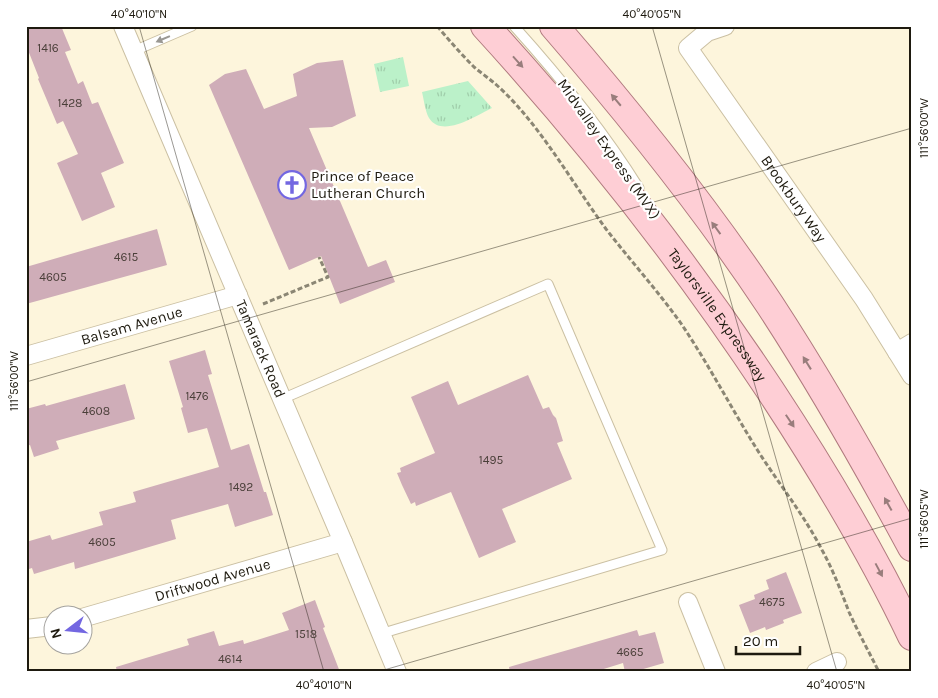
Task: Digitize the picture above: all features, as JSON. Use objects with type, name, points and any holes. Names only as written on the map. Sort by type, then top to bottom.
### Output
[{"type":"main road","name":"Taylorsville Expressway","points":[[485,26],[540,86],[586,141],[694,280],[803,441],[864,541],[911,633]]},
{"type":"main road","points":[[554,26],[646,136],[770,304],[825,392],[912,547]]},
{"type":"street","name":"Tamarack Road","points":[[123,26],[344,542],[397,672]]},
{"type":"street","name":"Brookbury Way","points":[[725,26],[708,32],[688,48],[864,299],[904,347],[912,376]]},
{"type":"street","name":"Balsam Avenue","points":[[26,356],[238,295]]},
{"type":"street","name":"Driftwood Avenue","points":[[92,615],[344,542]]},
{"type":"street","points":[[688,602],[716,672]]},
{"type":"street","points":[[26,629],[42,627]]},
{"type":"street","points":[[816,672],[837,662]]},
{"type":"lane","points":[[134,51],[192,26]]},
{"type":"lane","name":"Midvalley Express (MVX)","points":[[514,26],[549,64],[576,98],[644,197]]},
{"type":"lane","name":"Midvalley Express (MVX)","points":[[655,213],[694,280]]},
{"type":"lane","points":[[282,399],[548,284],[662,550],[380,634]]},
{"type":"path","points":[[437,26],[474,67],[510,98],[525,115],[542,136],[607,230],[694,343],[757,450],[823,550],[849,612],[879,672]]},
{"type":"path","points":[[264,304],[328,277],[319,257]]},
{"type":"green space","points":[[403,57],[409,86],[380,92],[374,64]]},
{"type":"green space","points":[[468,81],[492,108],[460,124],[442,126],[435,124],[429,118],[422,92]]},
{"type":"building","points":[[26,26],[61,26],[71,50],[65,52],[78,84],[83,81],[92,104],[98,102],[124,163],[101,173],[115,207],[82,221],[57,163],[78,154],[63,121],[57,124],[38,79],[26,45]]},
{"type":"building","name":"Prince of Peace Lutheran Church","points":[[343,60],[356,116],[332,127],[309,128],[368,267],[386,260],[395,282],[340,304],[321,256],[289,270],[209,85],[225,74],[246,69],[264,109],[297,96],[293,74],[317,63]]},
{"type":"building","points":[[157,229],[167,265],[26,304],[26,267]]},
{"type":"building","points":[[205,350],[212,374],[208,375],[231,450],[249,444],[273,515],[235,527],[228,504],[171,520],[176,539],[75,569],[74,562],[34,574],[32,568],[26,570],[26,542],[50,535],[52,540],[103,525],[99,512],[136,502],[133,492],[219,467],[207,428],[188,433],[181,408],[183,407],[169,361]]},
{"type":"building","points":[[528,375],[543,409],[549,407],[556,418],[563,441],[557,443],[572,479],[502,509],[516,542],[479,558],[451,492],[416,506],[415,502],[411,504],[402,485],[397,473],[401,472],[400,468],[435,453],[411,397],[448,381],[458,405]]},
{"type":"building","points":[[125,384],[135,419],[56,441],[59,449],[34,457],[30,445],[26,446],[26,409],[45,404],[46,406]]},
{"type":"building","points":[[786,572],[802,613],[783,620],[784,623],[766,630],[765,627],[750,633],[739,605],[755,599],[754,595],[769,589],[766,580]]},
{"type":"building","points":[[315,600],[325,627],[323,628],[340,672],[117,672],[116,667],[189,645],[187,639],[214,631],[219,646],[243,640],[244,644],[289,630],[282,613]]},
{"type":"building","points":[[637,630],[639,636],[655,632],[664,663],[633,672],[625,672],[623,663],[594,672],[510,672],[509,667]]},
{"type":"place","name":"Prince of Peace Lutheran Church","points":[[292,185]]}]
